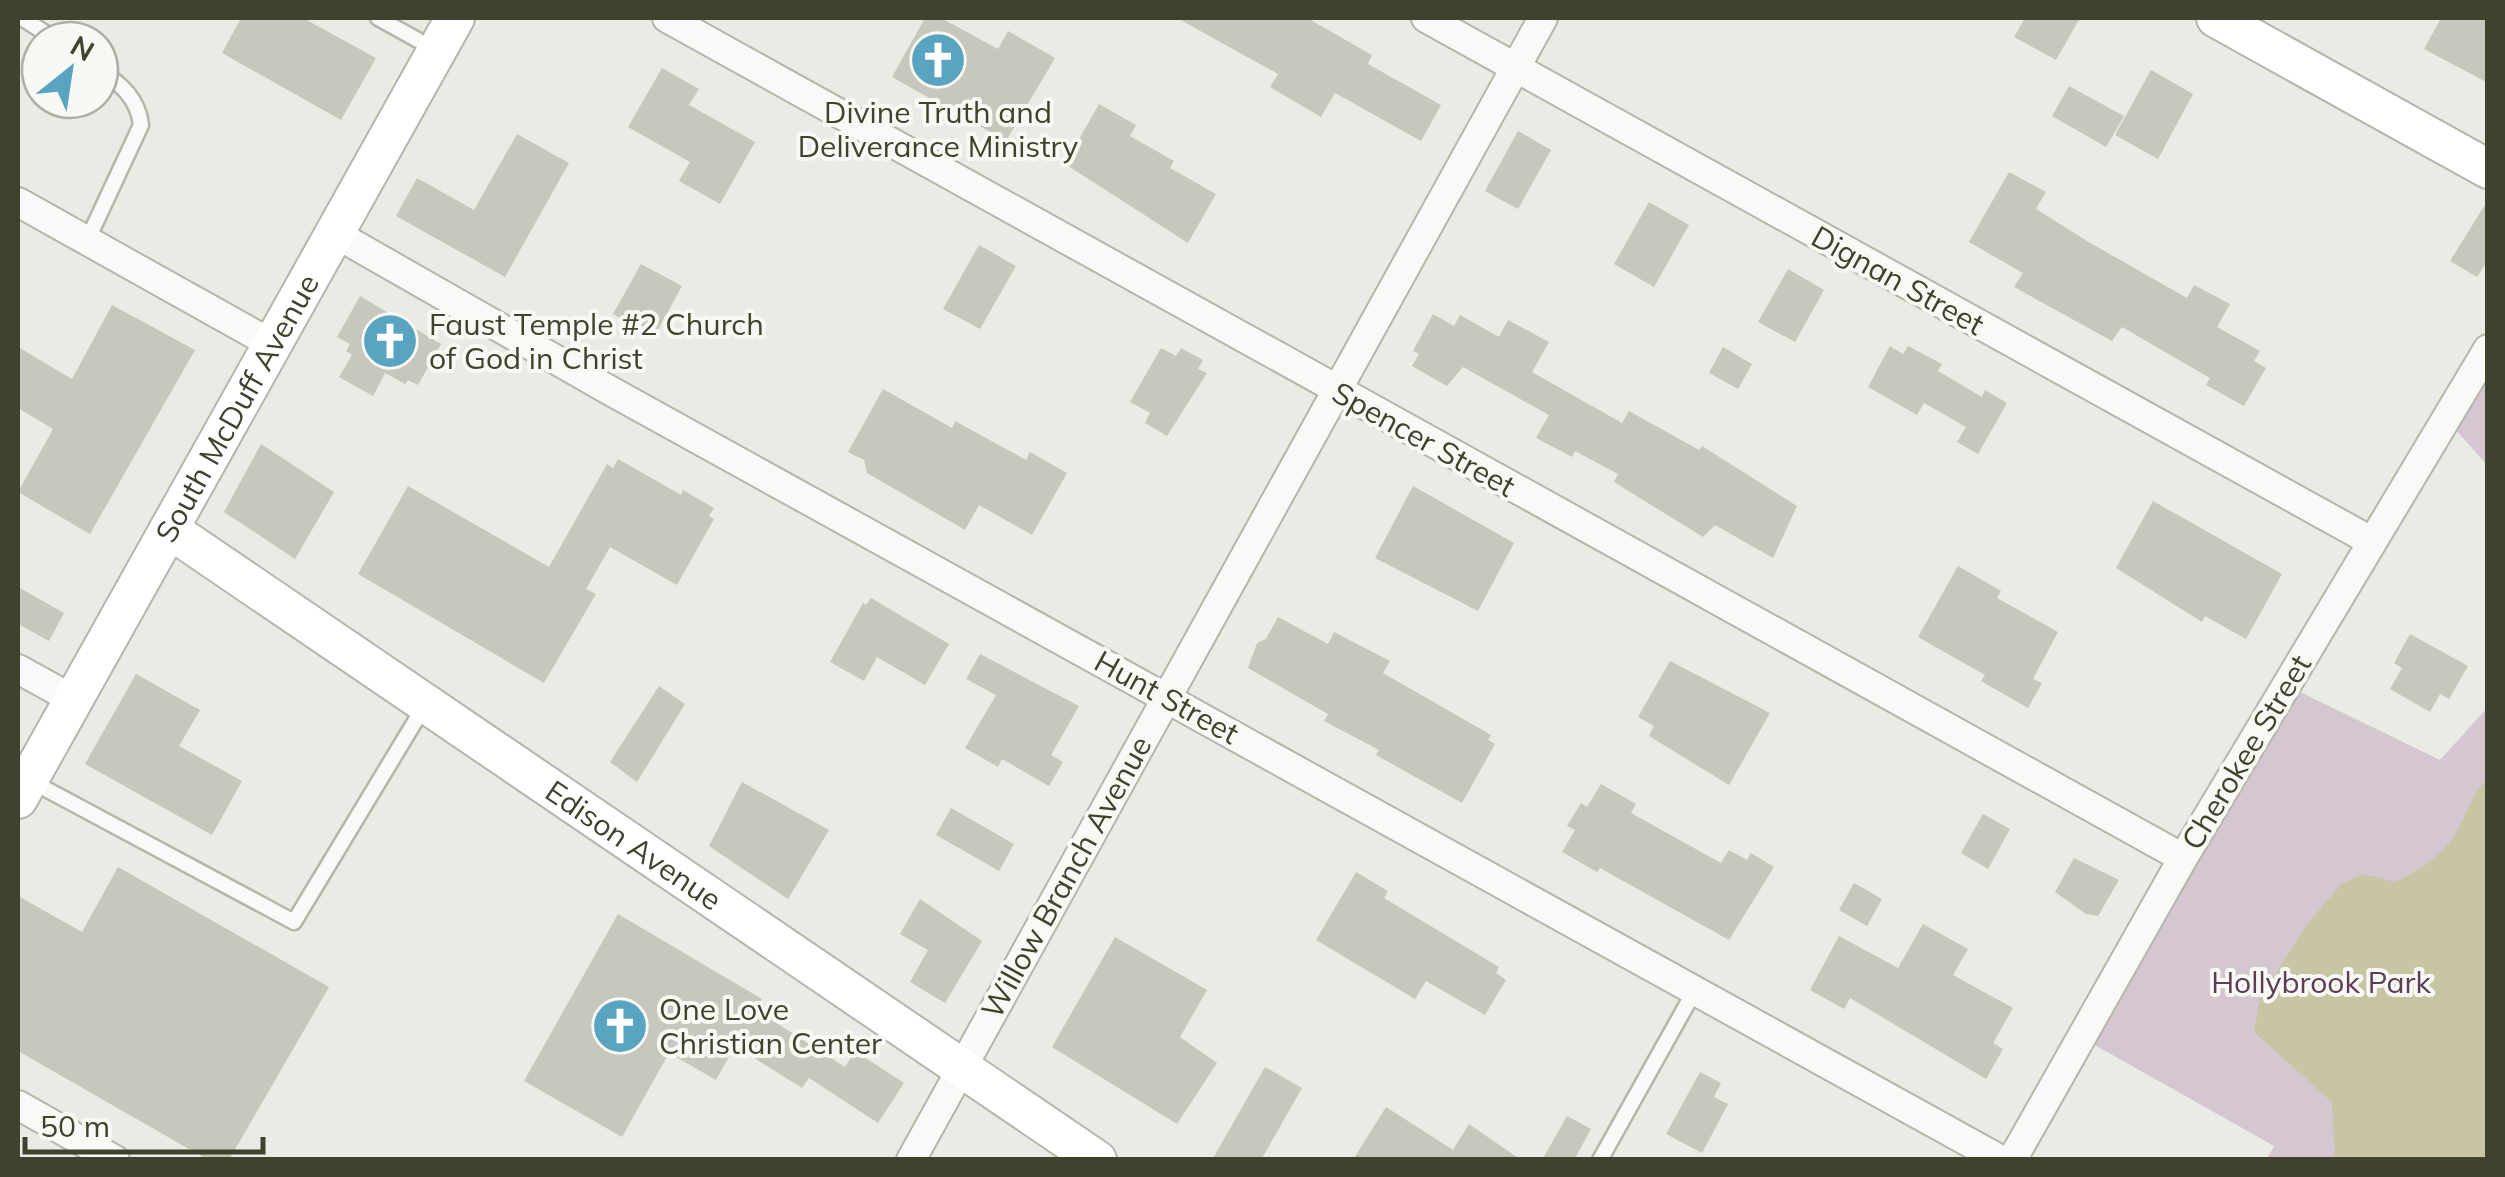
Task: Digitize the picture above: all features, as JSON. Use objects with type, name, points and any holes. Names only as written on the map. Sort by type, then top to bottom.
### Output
[{"type":"main road","name":"South McDuff Avenue","points":[[23,790],[455,18]]},
{"type":"main road","points":[[2216,18],[2488,169]]},
{"type":"main road","name":"Edison Avenue","points":[[169,529],[1097,1160]]},
{"type":"street","name":"Spencer Street","points":[[667,18],[2183,858]]},
{"type":"street","name":"Dignan Street","points":[[1426,18],[2371,541]]},
{"type":"street","name":"Willow Branch Avenue","points":[[910,1160],[1543,18]]},
{"type":"street","points":[[18,202],[270,343]]},
{"type":"street","name":"Hunt Street","points":[[334,233],[2001,1160]]},
{"type":"street","name":"Cherokee Street","points":[[2012,1160],[2183,858],[2488,349]]},
{"type":"street","points":[[18,669],[74,700]]},
{"type":"street","points":[[18,1104],[115,1160]]},
{"type":"lane","points":[[378,18],[436,50]]},
{"type":"lane","points":[[87,241],[141,125],[139,108],[120,86]]},
{"type":"lane","points":[[23,790],[294,922],[427,701]]},
{"type":"lane","points":[[1600,1160],[1695,990]]},
{"type":"green space","points":[[2487,376],[2487,465],[2456,430]]},
{"type":"green space","name":"Hollybrook Park","points":[[2296,690],[2440,760],[2487,708],[2487,1159],[2267,1159],[2274,1146],[2093,1044]]},
{"type":"shaded area","points":[[2487,779],[2487,1159],[2335,1159],[2332,1102],[2254,1032],[2260,997],[2309,922],[2341,884],[2363,874],[2395,882],[2429,862],[2450,842]]},
{"type":"building","points":[[241,18],[303,18],[376,58],[341,120],[222,53]]},
{"type":"building","points":[[925,18],[941,18],[998,49],[1008,31],[1055,58],[1006,141],[892,77]]},
{"type":"building","points":[[1177,18],[1307,18],[1372,55],[1368,64],[1441,105],[1421,141],[1335,93],[1321,117],[1270,87],[1278,74]]},
{"type":"building","points":[[2025,18],[2080,18],[2056,60],[2014,37]]},
{"type":"building","points":[[2441,18],[2488,18],[2488,83],[2424,49]]},
{"type":"building","points":[[662,68],[699,89],[689,105],[755,142],[720,204],[679,181],[690,162],[628,127]]},
{"type":"building","points":[[2151,70],[2193,94],[2158,159],[2115,135]]},
{"type":"building","points":[[2069,86],[2124,116],[2106,147],[2052,116]]},
{"type":"building","points":[[1099,104],[1136,125],[1130,136],[1174,161],[1170,168],[1216,194],[1188,243],[1065,164]]},
{"type":"building","points":[[1518,131],[1551,150],[1518,209],[1485,191]]},
{"type":"building","points":[[517,134],[569,163],[505,277],[396,216],[417,178],[474,210]]},
{"type":"building","points":[[2009,172],[2046,192],[2036,209],[2087,241],[2187,298],[2194,285],[2230,304],[2217,327],[2260,351],[2254,361],[2266,368],[2244,406],[2206,385],[2210,378],[2122,327],[2112,341],[2014,287],[2023,273],[1969,242]]},
{"type":"building","points":[[2488,200],[2488,260],[2477,277],[2450,261]]},
{"type":"building","points":[[1649,202],[1689,225],[1654,287],[1614,264]]},
{"type":"building","points":[[979,245],[1016,266],[980,329],[943,309]]},
{"type":"building","points":[[641,264],[682,286],[654,337],[613,314]]},
{"type":"building","points":[[1788,269],[1824,290],[1795,342],[1758,322]]},
{"type":"building","name":"Faust Temple #2 Church of God in Christ","points":[[360,296],[441,344],[418,385],[408,380],[405,384],[385,373],[373,396],[339,377],[352,355],[346,351],[350,344],[337,337]]},
{"type":"building","points":[[112,305],[195,350],[90,534],[18,492],[53,429],[18,408],[18,347],[72,379]]},
{"type":"building","points":[[1433,314],[1454,326],[1460,315],[1499,337],[1508,320],[1549,342],[1532,372],[1622,423],[1629,411],[1699,450],[1702,446],[1797,506],[1773,558],[1715,525],[1703,537],[1614,482],[1618,474],[1575,451],[1572,457],[1536,438],[1549,415],[1463,367],[1447,386],[1412,366],[1419,354],[1413,351]]},
{"type":"building","points":[[1890,346],[1903,354],[1908,346],[1942,364],[1938,371],[1982,397],[1985,390],[2007,403],[1978,454],[1957,442],[1966,427],[1924,403],[1917,415],[1868,387]]},
{"type":"building","points":[[1723,347],[1752,364],[1738,389],[1709,373]]},
{"type":"building","points":[[1161,348],[1176,356],[1181,348],[1203,360],[1198,369],[1207,373],[1167,436],[1145,423],[1150,413],[1130,402]]},
{"type":"building","points":[[883,389],[952,428],[955,421],[1026,460],[1030,452],[1067,473],[1032,535],[979,505],[965,530],[867,473],[864,460],[848,452]]},
{"type":"building","points":[[261,444],[334,492],[295,559],[224,512]]},
{"type":"building","points":[[618,459],[681,495],[683,490],[714,508],[709,516],[714,519],[677,585],[610,547],[586,589],[596,594],[544,683],[358,574],[408,486],[549,567],[607,464],[613,468]]},
{"type":"building","points":[[1413,486],[1514,543],[1478,611],[1375,558]]},
{"type":"building","points":[[2153,501],[2282,574],[2246,639],[2205,616],[2202,622],[2116,568]]},
{"type":"building","points":[[1958,566],[2001,591],[1997,598],[2058,632],[2033,679],[2042,683],[2028,708],[1981,681],[1985,675],[1918,637]]},
{"type":"building","points":[[18,587],[64,613],[49,641],[18,624]]},
{"type":"building","points":[[871,598],[949,644],[925,685],[877,657],[864,681],[830,662],[863,603],[866,605]]},
{"type":"building","points":[[1278,617],[1328,644],[1334,632],[1390,661],[1383,673],[1491,735],[1488,740],[1495,744],[1462,803],[1376,755],[1379,750],[1324,721],[1328,714],[1248,668],[1257,643],[1266,639]]},
{"type":"building","points":[[2410,634],[2468,666],[2449,699],[2440,694],[2430,712],[2390,689],[2402,668],[2394,663]]},
{"type":"building","points":[[980,654],[1079,706],[1051,755],[1063,762],[1049,786],[1002,759],[998,767],[965,748],[996,695],[966,679]]},
{"type":"building","points":[[1670,661],[1770,713],[1729,785],[1649,736],[1654,726],[1638,717]]},
{"type":"building","points":[[136,674],[200,710],[179,746],[242,781],[212,835],[85,764]]},
{"type":"building","points":[[659,686],[685,704],[637,782],[610,762]]},
{"type":"building","points":[[742,782],[829,830],[788,899],[709,846]]},
{"type":"building","points":[[1601,784],[1636,804],[1631,813],[1721,863],[1729,850],[1747,860],[1751,853],[1774,867],[1729,940],[1600,868],[1597,872],[1562,852],[1575,830],[1567,826],[1581,803],[1587,807]]},
{"type":"building","points":[[951,808],[1014,844],[999,871],[936,835]]},
{"type":"building","points":[[1983,814],[2010,829],[1988,869],[1961,853]]},
{"type":"building","points":[[2074,858],[2119,880],[2098,916],[2086,914],[2055,892]]},
{"type":"building","points":[[118,867],[329,987],[229,1160],[208,1160],[18,1051],[18,896],[82,932]]},
{"type":"building","points":[[1356,872],[1388,891],[1384,898],[1499,967],[1496,973],[1506,980],[1485,1015],[1426,981],[1415,999],[1316,940]]},
{"type":"building","points":[[1854,883],[1882,899],[1867,926],[1839,910]]},
{"type":"building","points":[[920,899],[982,941],[945,1003],[910,982],[928,950],[900,934]]},
{"type":"building","name":"One Love Christian Center","points":[[618,914],[762,999],[756,1010],[845,1067],[855,1051],[904,1083],[878,1123],[809,1078],[802,1088],[735,1046],[716,1080],[669,1053],[622,1137],[524,1081]]},
{"type":"building","points":[[1923,924],[1968,949],[1953,975],[2013,1008],[1993,1043],[2003,1049],[1986,1079],[1850,998],[1844,1009],[1810,990],[1839,936],[1898,968]]},
{"type":"building","points":[[1115,937],[1207,990],[1180,1037],[1217,1063],[1177,1124],[1052,1047]]},
{"type":"building","points":[[1265,1067],[1302,1088],[1261,1160],[1212,1160]]},
{"type":"building","points":[[1700,1072],[1721,1083],[1714,1097],[1728,1104],[1702,1153],[1666,1134]]},
{"type":"building","points":[[1386,1107],[1453,1150],[1469,1124],[1521,1160],[1353,1160]]},
{"type":"building","points":[[1567,1116],[1591,1129],[1574,1160],[1542,1160]]},
{"type":"place","name":"Divine Truth and Deliverance Ministry","points":[[938,60]]},
{"type":"place","name":"Faust Temple #2 Church of God in Christ","points":[[390,341]]},
{"type":"place","name":"One Love Christian Center","points":[[620,1026]]}]
